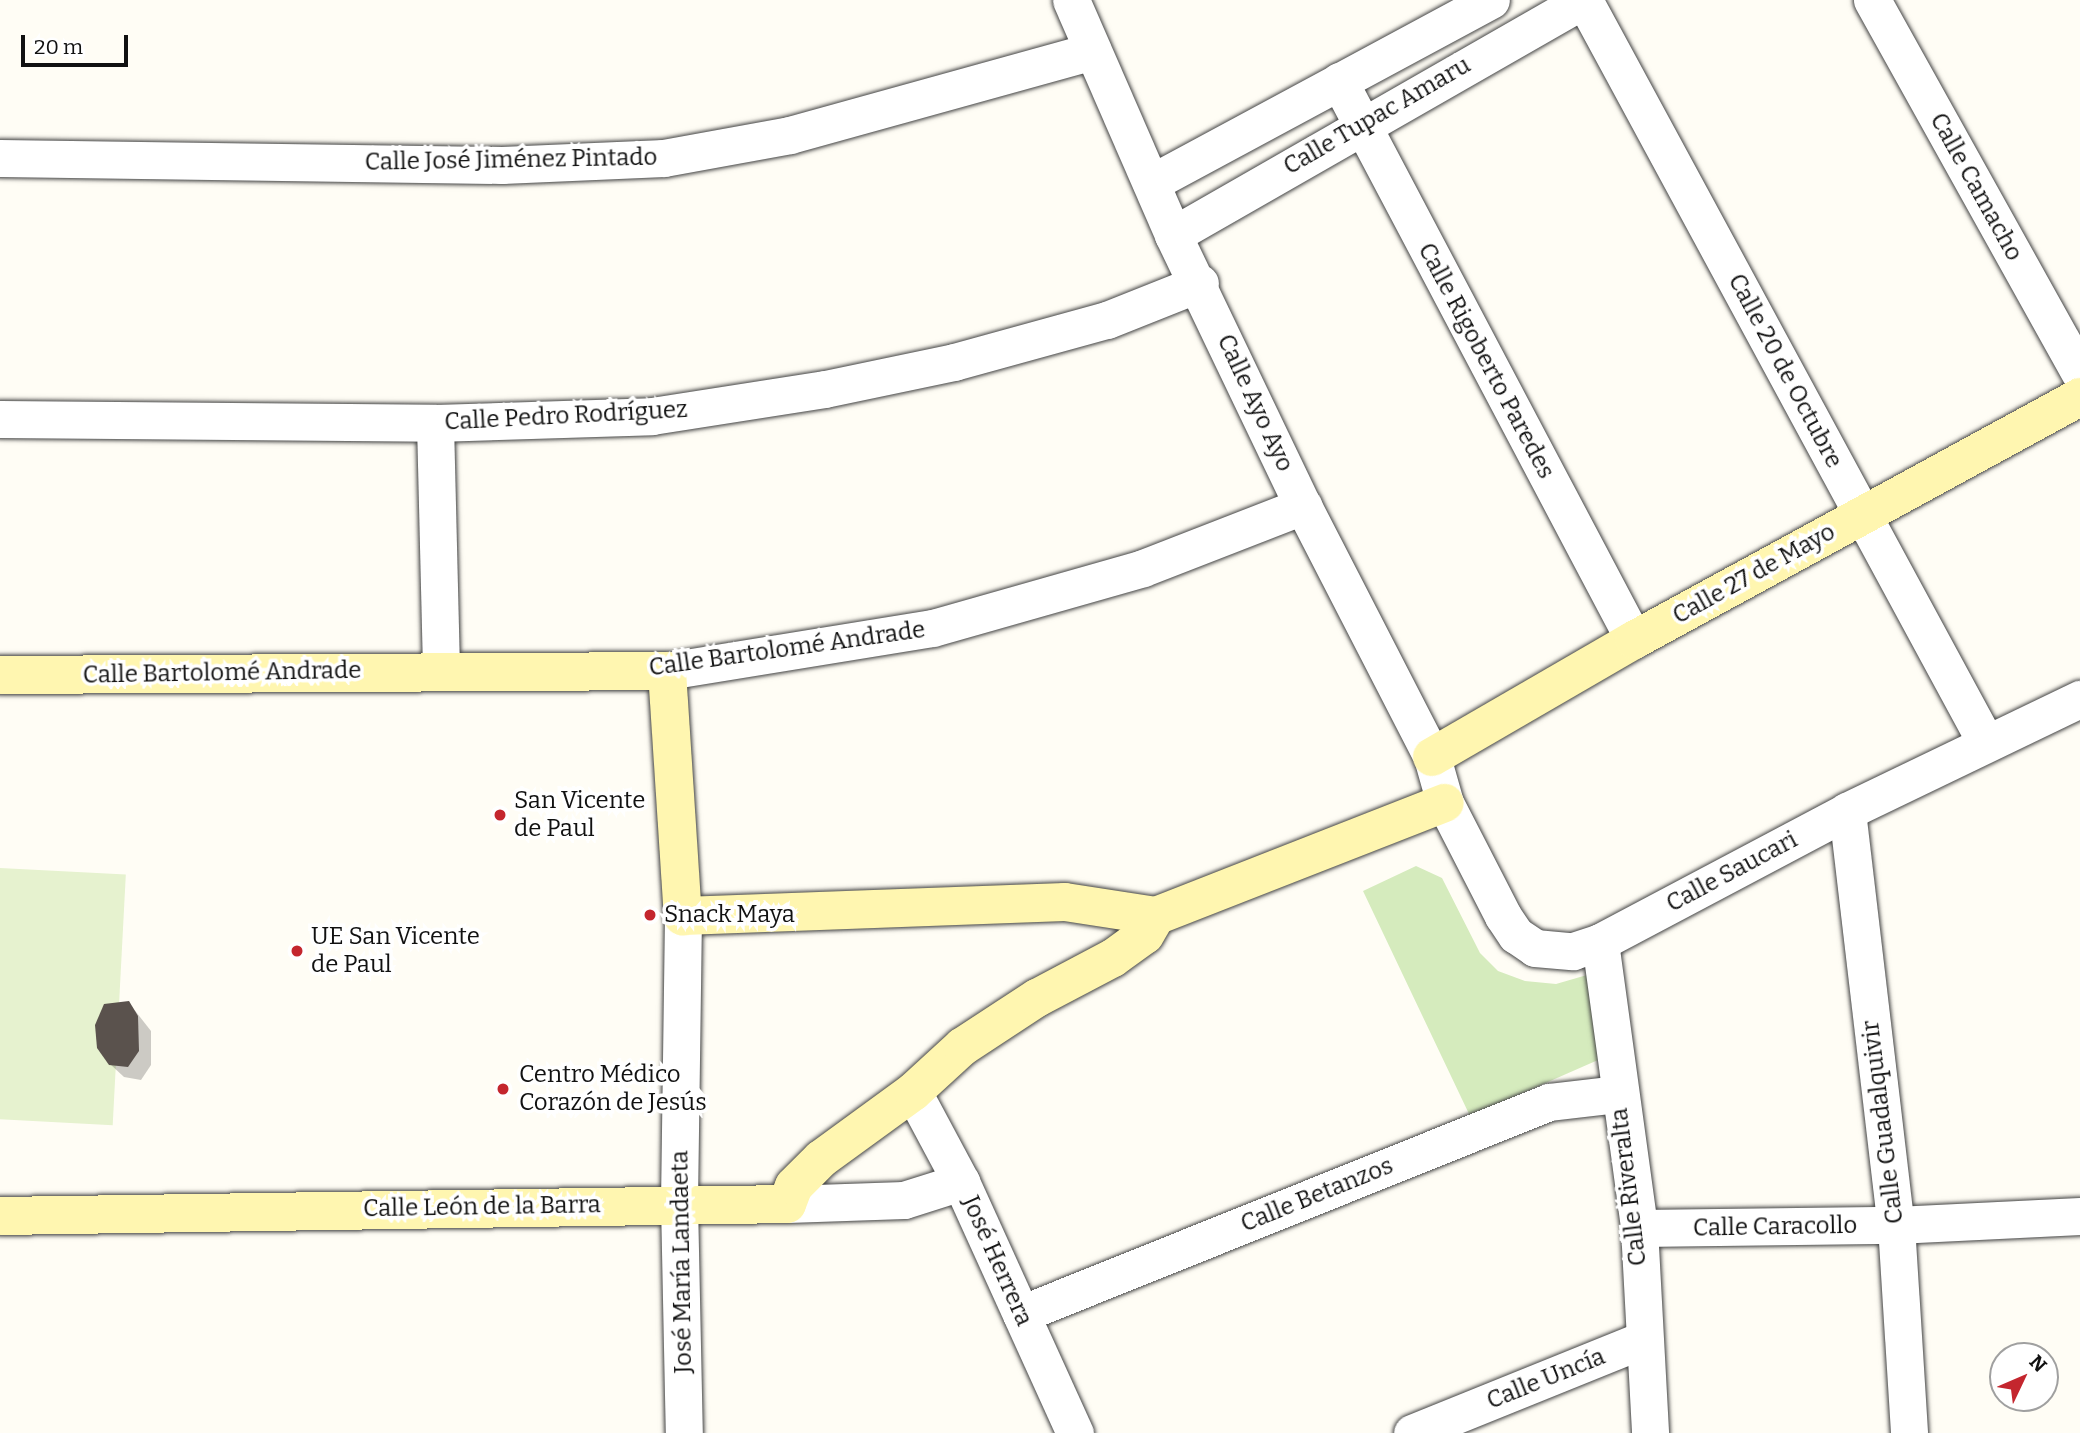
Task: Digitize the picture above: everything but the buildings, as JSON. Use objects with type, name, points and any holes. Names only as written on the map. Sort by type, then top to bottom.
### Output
[{"type":"street","name":"Calle Ayo Ayo","points":[[1071,0],[1173,235],[1200,283],[1303,506],[1432,757],[1445,803]]},
{"type":"street","name":"Calle Tupac Amaru","points":[[1151,183],[1491,0]]},
{"type":"street","points":[[1509,0],[1527,32]]},
{"type":"street","name":"Calle Tupac Amaru","points":[[1173,235],[1360,124],[1583,0]]},
{"type":"street","name":"Calle 20 de Octubre","points":[[1583,0],[1986,743]]},
{"type":"street","name":"Calle Camacho","points":[[1872,0],[2080,373]]},
{"type":"street","name":"Calle José Jiménez Pintado","points":[[0,158],[502,165],[664,158],[790,135],[1093,51]]},
{"type":"street","name":"Calle Rigoberto Paredes","points":[[1339,81],[1634,640]]},
{"type":"street","name":"Calle Pedro Rodríguez","points":[[0,418],[435,423],[652,416],[825,389],[954,362],[1094,324],[1200,283]]},
{"type":"street","name":"Calle 27 de Mayo","points":[[1432,757],[1634,640],[2080,397]]},
{"type":"street","points":[[435,423],[441,671]]},
{"type":"street","name":"Calle Bartolomé Andrade","points":[[0,675],[667,671],[933,628],[1143,568],[1303,506]]},
{"type":"street","name":"José María Landaeta","points":[[667,671],[683,916],[679,1203],[684,1433]]},
{"type":"street","name":"Calle Saucari","points":[[1445,803],[1516,935],[1552,953],[1601,942],[1847,811],[2080,699]]},
{"type":"street","points":[[683,916],[1065,902],[1156,916],[1445,803]]},
{"type":"street","name":"Calle Guadalquivir","points":[[1847,811],[1896,1225],[1909,1433]]},
{"type":"street","points":[[787,1204],[794,1186],[821,1159],[913,1092],[962,1048],[1145,935],[1156,916]]},
{"type":"street","name":"Calle Riveralta","points":[[1601,942],[1618,1094],[1639,1228],[1642,1340],[1650,1433]]},
{"type":"street","name":"José Herrera","points":[[913,1092],[961,1182],[1075,1433]]},
{"type":"street","name":"Calle Betanzos","points":[[1021,1314],[1549,1102],[1618,1094]]},
{"type":"street","name":"Calle León de la Barra","points":[[0,1216],[904,1200],[961,1182]]},
{"type":"street","name":"Calle Caracollo","points":[[1639,1228],[1896,1225],[2080,1216]]},
{"type":"street","name":"Calle Uncía","points":[[1412,1433],[1642,1340]]},
{"type":"green space","points":[[1416,866],[1442,878],[1480,953],[1498,971],[1525,981],[1556,984],[1587,975],[1598,1060],[1470,1116],[1363,891]]},
{"type":"green space","points":[[0,868],[126,875],[113,1125],[0,1119]]},
{"type":"place","name":"San Vicente de Paul","points":[[500,815]]},
{"type":"place","name":"Snack Maya","points":[[650,915]]},
{"type":"place","name":"UE San Vicente de Paul","points":[[297,951]]},
{"type":"place","name":"Centro Médico Corazón de Jesús","points":[[503,1089]]}]
